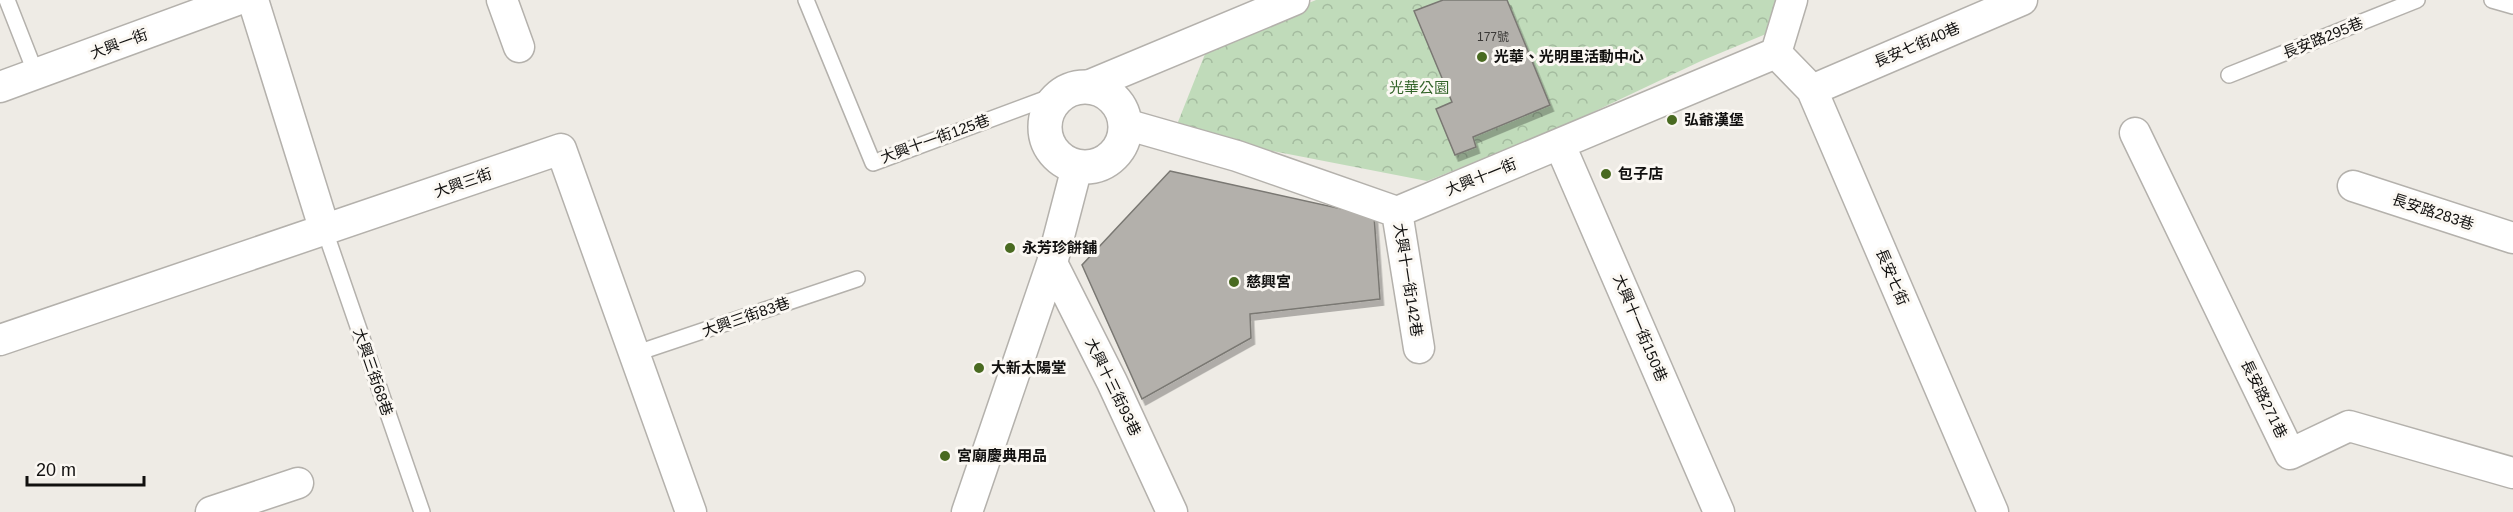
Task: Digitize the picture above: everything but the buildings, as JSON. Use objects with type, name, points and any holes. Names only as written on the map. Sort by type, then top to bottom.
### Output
[{"type":"street","name":"大興一街","points":[[0,87],[237,0]]},
{"type":"street","points":[[253,0],[325,231]]},
{"type":"street","points":[[502,0],[519,46]]},
{"type":"street","points":[[1076,89],[1107,92],[1122,110],[1125,124],[1123,141],[1108,160],[1091,167],[1077,167],[1064,162],[1054,154],[1047,142],[1044,125],[1048,109],[1076,89],[1294,0]]},
{"type":"street","points":[[1776,53],[1792,0]]},
{"type":"street","name":"長安七街40巷","points":[[1812,90],[2022,0]]},
{"type":"street","name":"長安七街","points":[[1776,53],[1812,90],[1993,512]]},
{"type":"street","name":"大興十一街","points":[[1397,212],[1776,53]]},
{"type":"street","points":[[1125,124],[1237,156],[1397,212]]},
{"type":"street","name":"長安路271巷","points":[[2135,133],[2290,454],[2349,426],[2513,473]]},
{"type":"street","name":"大興十一街150巷","points":[[1560,145],[1719,512]]},
{"type":"street","name":"大興三街","points":[[0,340],[561,149],[691,512]]},
{"type":"street","points":[[968,512],[1052,263],[1077,167]]},
{"type":"street","name":"長安路283巷","points":[[2353,186],[2513,238]]},
{"type":"street","name":"大興十一街142巷","points":[[1397,212],[1419,348]]},
{"type":"street","name":"大興十三街93巷","points":[[1052,263],[1112,382],[1172,512]]},
{"type":"street","points":[[211,512],[298,483]]},
{"type":"lane","points":[[7,0],[36,74]]},
{"type":"lane","name":"大興十一街125巷","points":[[806,0],[873,163],[1076,89]]},
{"type":"lane","name":"長安路295巷","points":[[2229,75],[2417,0]]},
{"type":"lane","points":[[2492,0],[2513,6]]},
{"type":"lane","name":"大興三街68巷","points":[[325,231],[422,512]]},
{"type":"lane","name":"大興三街83巷","points":[[634,354],[857,279]]},
{"type":"green space","name":"光華公園","points":[[1316,0],[1787,0],[1778,29],[1701,61],[1551,132],[1427,181],[1174,132],[1209,44]]},
{"type":"place","name":"光華、光明里活動中心","points":[[1482,57]]},
{"type":"place","name":"弘爺漢堡","points":[[1672,120]]},
{"type":"place","name":"包子店","points":[[1606,174]]},
{"type":"place","name":"永芳珍餅舖","points":[[1010,248]]},
{"type":"place","name":"慈興宮","points":[[1234,282]]},
{"type":"place","name":"大新太陽堂","points":[[979,368]]},
{"type":"place","name":"宮廟慶典用品","points":[[945,456]]}]
